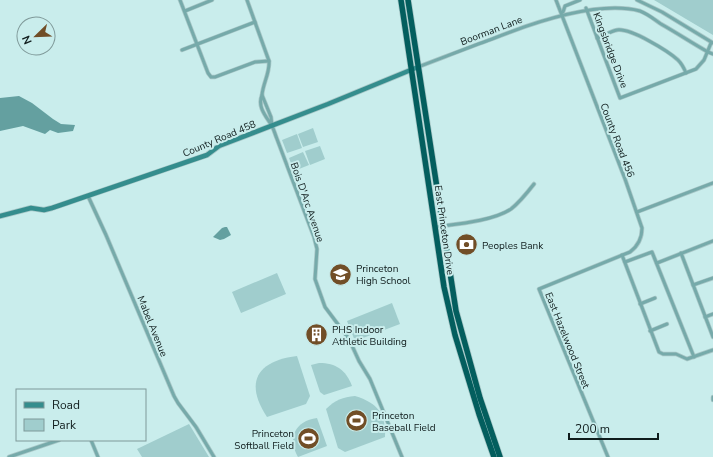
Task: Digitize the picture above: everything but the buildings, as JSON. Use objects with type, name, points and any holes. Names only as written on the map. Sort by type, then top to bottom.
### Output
[{"type":"highway","name":"East Princeton Drive","points":[[401,0],[415,68],[460,331],[495,453]]},
{"type":"highway","name":"East Princeton Drive","points":[[408,0],[415,68],[444,287],[455,335],[479,414],[495,453],[500,457]]},
{"type":"highway","points":[[444,287],[452,285]]},
{"type":"street","points":[[180,0],[208,74],[211,77],[215,77],[255,62],[269,61],[247,0]]},
{"type":"street","points":[[185,11],[212,0]]},
{"type":"street","name":"County Road 456","points":[[556,0],[642,228],[640,238],[634,248],[622,256],[599,264]]},
{"type":"street","points":[[580,0],[565,6],[562,13],[569,13],[586,8],[606,7],[641,11],[713,54]]},
{"type":"street","points":[[597,38],[618,30],[628,31],[643,37],[674,57],[683,66],[686,73],[696,69],[704,60],[712,43],[662,12],[636,0]]},
{"type":"street","points":[[641,11],[645,4]]},
{"type":"street","name":"Kingsbridge Drive","points":[[586,8],[620,98],[686,73]]},
{"type":"street","name":"Boorman Lane","points":[[415,68],[542,19],[562,13]]},
{"type":"street","points":[[182,50],[255,22]]},
{"type":"street","name":"Bois D'Arc Avenue","points":[[269,61],[269,70],[262,95],[271,117],[272,126],[314,237],[317,252],[315,277],[318,288],[327,310],[349,339],[359,361],[370,379],[402,457]]},
{"type":"street","name":"County Road 458","points":[[0,216],[31,208],[44,210],[52,208],[207,154],[219,146],[415,68]]},
{"type":"street","points":[[435,227],[488,218],[502,214],[510,210],[520,201],[534,184]]},
{"type":"street","points":[[637,212],[713,184]]},
{"type":"street","name":"Mabel Avenue","points":[[88,196],[174,396],[196,427],[214,457]]},
{"type":"street","points":[[657,263],[713,241]]},
{"type":"street","points":[[625,262],[652,252],[694,357]]},
{"type":"street","points":[[681,253],[713,337]]},
{"type":"street","points":[[622,256],[659,352],[663,354],[676,354],[687,359],[713,350]]},
{"type":"street","name":"East Hazelwood Street","points":[[599,264],[539,289],[608,457]]},
{"type":"street","points":[[693,285],[713,278]]},
{"type":"street","points":[[640,304],[655,298]]},
{"type":"street","points":[[705,317],[713,314]]},
{"type":"street","points":[[650,330],[667,324]]},
{"type":"street","points":[[9,457],[56,441]]},
{"type":"street","points":[[91,441],[98,457]]},
{"type":"green space","points":[[654,0],[713,0],[713,35]]},
{"type":"green space","points":[[313,128],[318,142],[303,147],[298,134]]},
{"type":"green space","points":[[297,134],[302,148],[287,153],[282,140]]},
{"type":"green space","points":[[320,146],[325,159],[310,165],[305,151]]},
{"type":"green space","points":[[303,152],[309,165],[294,171],[289,158]]},
{"type":"green space","points":[[277,273],[286,294],[241,313],[232,292]]},
{"type":"green space","points":[[392,303],[400,324],[355,341],[347,321]]},
{"type":"green space","points":[[297,356],[310,396],[306,404],[267,417],[260,405],[256,393],[258,375],[264,368],[272,363]]},
{"type":"green space","points":[[319,363],[330,364],[340,368],[350,380],[352,386],[324,395],[320,392],[311,365]]},
{"type":"green space","name":"Princeton Baseball Field","points":[[355,396],[370,402],[379,410],[384,422],[385,437],[345,452],[338,448],[326,409],[339,400]]},
{"type":"green space","name":"Princeton Softball Field","points":[[317,418],[327,446],[298,457],[293,443],[295,432],[303,423]]},
{"type":"green space","points":[[189,424],[209,457],[142,457],[137,449]]},
{"type":"shaded area","points":[[19,96],[32,103],[61,124],[75,125],[73,131],[58,133],[50,130],[45,134],[23,126],[0,131],[0,98]]},
{"type":"shaded area","points":[[227,227],[231,235],[220,240],[213,237],[222,228]]},
{"type":"place","name":"Peoples Bank","points":[[467,245]]},
{"type":"place","name":"Princeton High School","points":[[340,274]]},
{"type":"place","name":"PHS Indoor Athletic Building","points":[[316,335]]},
{"type":"place","name":"Princeton Baseball Field","points":[[357,421]]},
{"type":"place","name":"Princeton Softball Field","points":[[309,439]]}]
